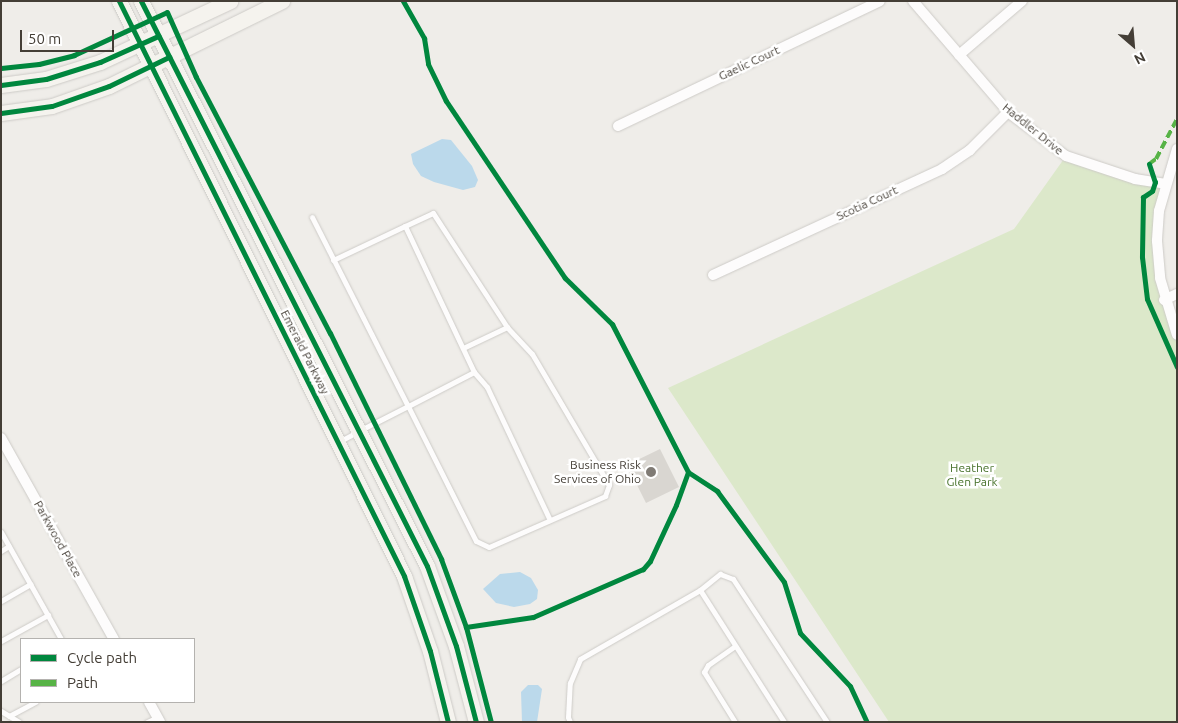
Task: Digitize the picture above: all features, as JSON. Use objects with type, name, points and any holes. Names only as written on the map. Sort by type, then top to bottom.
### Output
[{"type":"main road","name":"Emerald Parkway","points":[[119,1],[404,576],[430,651],[448,722]]},
{"type":"main road","name":"Emerald Parkway","points":[[141,1],[361,430],[427,566],[456,646],[476,722]]},
{"type":"main road","points":[[1,85],[46,80],[100,62],[141,45],[230,1]]},
{"type":"main road","points":[[1,113],[52,106],[109,86],[282,1]]},
{"type":"street","name":"Gaelic Court","points":[[618,126],[880,1]]},
{"type":"street","name":"Haddler Drive","points":[[912,1],[1008,112],[1066,156],[1135,179],[1166,184]]},
{"type":"street","points":[[959,56],[1022,1]]},
{"type":"street","name":"Scotia Court","points":[[713,274],[942,169],[970,150],[1008,112]]},
{"type":"street","points":[[1177,149],[1159,211],[1157,241],[1164,300],[1177,335]]},
{"type":"street","points":[[1164,300],[1177,294]]},
{"type":"street","name":"Parkwood Place","points":[[1,438],[113,638]]},
{"type":"street","points":[[150,703],[159,720]]},
{"type":"lane","points":[[312,217],[333,260],[476,541],[488,547],[605,496],[609,485],[532,354],[507,327],[433,213],[333,260]]},
{"type":"lane","points":[[405,226],[474,372],[486,387],[550,520]]},
{"type":"lane","points":[[463,348],[507,327]]},
{"type":"lane","points":[[339,442],[474,372]]},
{"type":"lane","points":[[1,532],[61,638]]},
{"type":"lane","points":[[1,551],[9,546]]},
{"type":"lane","points":[[570,722],[570,683],[580,659],[700,590],[720,574],[733,579],[827,722]]},
{"type":"lane","points":[[1,600],[31,584]]},
{"type":"lane","points":[[700,590],[784,722]]},
{"type":"lane","points":[[1,641],[48,614]]},
{"type":"lane","points":[[735,646],[708,665],[704,672],[735,722]]},
{"type":"lane","points":[[1,681],[20,670]]},
{"type":"lane","points":[[9,716],[32,703]]},
{"type":"lane","points":[[1,711],[19,722]]},
{"type":"lane","points":[[147,722],[159,720]]},
{"type":"green space","name":"Heather Glen Park","points":[[1066,156],[1166,184],[1157,241],[1177,335],[1177,722],[889,722],[668,388],[1014,229]]},
{"type":"water","points":[[442,139],[451,140],[472,166],[478,180],[475,187],[463,190],[434,182],[421,176],[413,164],[411,154]]},
{"type":"water","points":[[520,572],[531,578],[538,590],[537,599],[530,604],[514,607],[496,603],[483,589],[500,574]]},
{"type":"water","points":[[528,685],[538,685],[542,689],[537,722],[522,722],[521,692]]},
{"type":"building","name":"Business Risk Services of Ohio","points":[[660,449],[679,487],[646,503],[627,465]]},
{"type":"marked path","points":[[1149,164],[1156,159],[1177,119]]},
{"type":"cycle path","points":[[119,1],[404,576],[430,651],[448,722]]},
{"type":"cycle path","points":[[141,1],[427,566],[456,646],[476,722]]},
{"type":"cycle path","points":[[403,1],[424,38],[428,64],[446,101],[565,278],[612,324],[688,472],[676,505],[650,561],[643,569],[533,617],[466,627]]},
{"type":"cycle path","points":[[1,68],[39,64],[74,55],[167,12],[196,77],[330,333],[441,559],[466,627],[491,722]]},
{"type":"cycle path","points":[[1,85],[46,79],[100,62],[158,36]]},
{"type":"cycle path","points":[[1,113],[52,106],[109,86],[169,57]]},
{"type":"cycle path","points":[[1149,164],[1155,182],[1152,191],[1143,197],[1142,257],[1147,299],[1177,367]]},
{"type":"cycle path","points":[[688,472],[717,491],[784,582],[800,633],[850,686],[867,722]]},
{"type":"place","name":"Business Risk Services of Ohio","points":[[651,472]]}]
